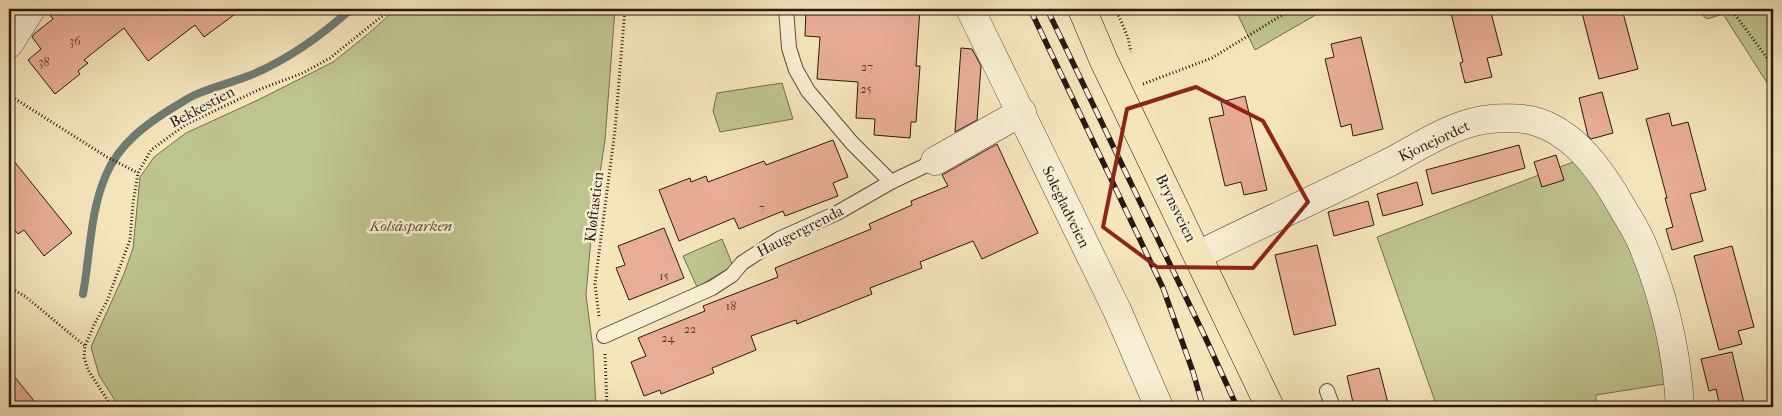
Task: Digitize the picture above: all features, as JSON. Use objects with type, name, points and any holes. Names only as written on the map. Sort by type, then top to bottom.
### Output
[{"type":"main road","name":"Brynsveien","points":[[1082,9],[1104,61],[1270,407]]},
{"type":"street","points":[[9,44],[31,9]]},
{"type":"street","name":"Solegladveien","points":[[970,9],[1022,112],[1117,310],[1159,407]]},
{"type":"street","name":"Haugergrenda","points":[[935,161],[1022,112]]},
{"type":"street","name":"Kjonejordet","points":[[1198,255],[1392,161],[1442,134],[1478,120],[1510,118],[1543,124],[1579,148],[1599,170],[1643,244],[1655,279],[1673,345],[1680,407]]},
{"type":"lane","points":[[786,9],[789,48],[796,70],[808,91],[852,142],[891,182]]},
{"type":"lane","name":"Haugergrenda","points":[[604,336],[712,288],[732,275],[742,263],[755,253],[779,239],[836,213],[891,182],[935,161]]},
{"type":"lane","points":[[1327,391],[1333,407]]},
{"type":"path","name":"Bekkestien","points":[[85,346],[107,301],[130,240],[138,173],[150,150],[185,125],[258,90],[303,73],[326,60],[391,9]]},
{"type":"path","name":"Kløftastien","points":[[607,407],[604,336],[598,311],[595,284],[615,130],[625,9]]},
{"type":"path","points":[[716,9],[751,11],[756,9]]},
{"type":"path","points":[[1116,9],[1128,38],[1132,55]]},
{"type":"path","points":[[1140,85],[1212,58],[1292,9]]},
{"type":"path","points":[[1731,9],[1773,66]]},
{"type":"path","points":[[9,95],[107,157],[138,173]]},
{"type":"path","points":[[9,287],[26,297],[85,346],[84,357],[88,370],[112,407]]},
{"type":"highlighted area","points":[[1196,87],[1263,121],[1308,202],[1253,268],[1157,267],[1103,227],[1127,109]]},
{"type":"green space","name":"Kolsåsparken","points":[[396,9],[615,9],[605,140],[592,227],[586,295],[593,349],[596,407],[119,407],[99,375],[91,347],[124,274],[133,248],[140,177],[154,157],[186,133],[258,100],[333,62]]},
{"type":"green space","points":[[1235,9],[1326,9],[1255,50]]},
{"type":"green space","points":[[1695,9],[1773,9],[1773,92],[1723,14],[1707,19]]},
{"type":"green space","points":[[782,83],[793,119],[720,132],[713,111],[717,93]]},
{"type":"green space","points":[[1573,162],[1600,190],[1631,239],[1651,303],[1665,384],[1596,395],[1596,407],[1437,407],[1377,237]]},
{"type":"green space","points":[[722,239],[733,266],[697,287],[683,256]]},
{"type":"building","points":[[46,9],[242,9],[204,37],[195,25],[148,61],[124,28],[84,60],[88,63],[78,71],[80,74],[55,94],[28,60],[41,49],[32,37],[53,19]]},
{"type":"building","points":[[806,9],[920,9],[916,66],[920,66],[916,122],[911,122],[910,138],[874,135],[875,119],[856,118],[858,82],[817,79],[820,37],[805,36]]},
{"type":"building","points":[[1450,9],[1490,9],[1502,55],[1487,58],[1492,77],[1465,83],[1460,63],[1463,62]]},
{"type":"building","points":[[1581,9],[1622,9],[1638,69],[1599,79]]},
{"type":"building","points":[[1361,37],[1383,129],[1353,136],[1351,124],[1341,127],[1325,59],[1334,57],[1331,44]]},
{"type":"building","points":[[961,48],[972,49],[981,66],[977,120],[955,132]]},
{"type":"building","points":[[1602,92],[1613,133],[1591,139],[1588,136],[1579,98]]},
{"type":"building","points":[[1245,96],[1267,190],[1244,195],[1241,182],[1225,186],[1209,118],[1224,115],[1221,102]]},
{"type":"building","points":[[1669,113],[1672,126],[1688,122],[1706,190],[1690,194],[1703,241],[1672,250],[1666,229],[1673,227],[1646,119]]},
{"type":"building","points":[[833,140],[848,177],[833,183],[838,196],[785,216],[783,211],[739,229],[734,218],[679,241],[659,190],[690,178],[691,182],[706,176],[708,182],[764,161],[766,165]]},
{"type":"building","points":[[997,144],[1038,233],[982,259],[973,241],[920,262],[922,268],[870,288],[872,294],[797,324],[796,320],[751,336],[756,350],[712,368],[714,373],[661,394],[660,390],[644,396],[631,362],[646,356],[638,338],[705,311],[703,306],[778,277],[775,268],[871,229],[869,224],[912,205],[911,201],[948,186],[942,175]]},
{"type":"building","points":[[1519,145],[1525,168],[1432,194],[1426,170]]},
{"type":"building","points":[[9,155],[72,233],[44,256],[24,230],[18,234],[9,223]]},
{"type":"building","points":[[1556,155],[1564,180],[1542,187],[1534,162]]},
{"type":"building","points":[[1417,182],[1423,205],[1383,216],[1377,194]]},
{"type":"building","points":[[1368,201],[1374,225],[1334,236],[1328,212]]},
{"type":"building","points":[[664,228],[684,278],[629,300],[616,268],[625,265],[618,246]]},
{"type":"building","points":[[1317,245],[1336,325],[1294,335],[1275,255]]},
{"type":"building","points":[[1732,246],[1754,327],[1738,331],[1742,344],[1719,350],[1694,256]]},
{"type":"building","points":[[1732,352],[1745,407],[1720,407],[1716,389],[1709,391],[1701,359]]},
{"type":"building","points":[[1379,368],[1389,407],[1354,407],[1347,376]]},
{"type":"building","points":[[9,370],[39,407],[9,407]]},
{"type":"waterway","points":[[83,294],[94,218],[101,189],[112,164],[126,144],[153,120],[191,97],[251,75],[291,54],[351,9]]},
{"type":"railway","points":[[1030,9],[1163,288],[1193,372],[1203,407]]},
{"type":"railway","points":[[1047,9],[1237,407]]}]
